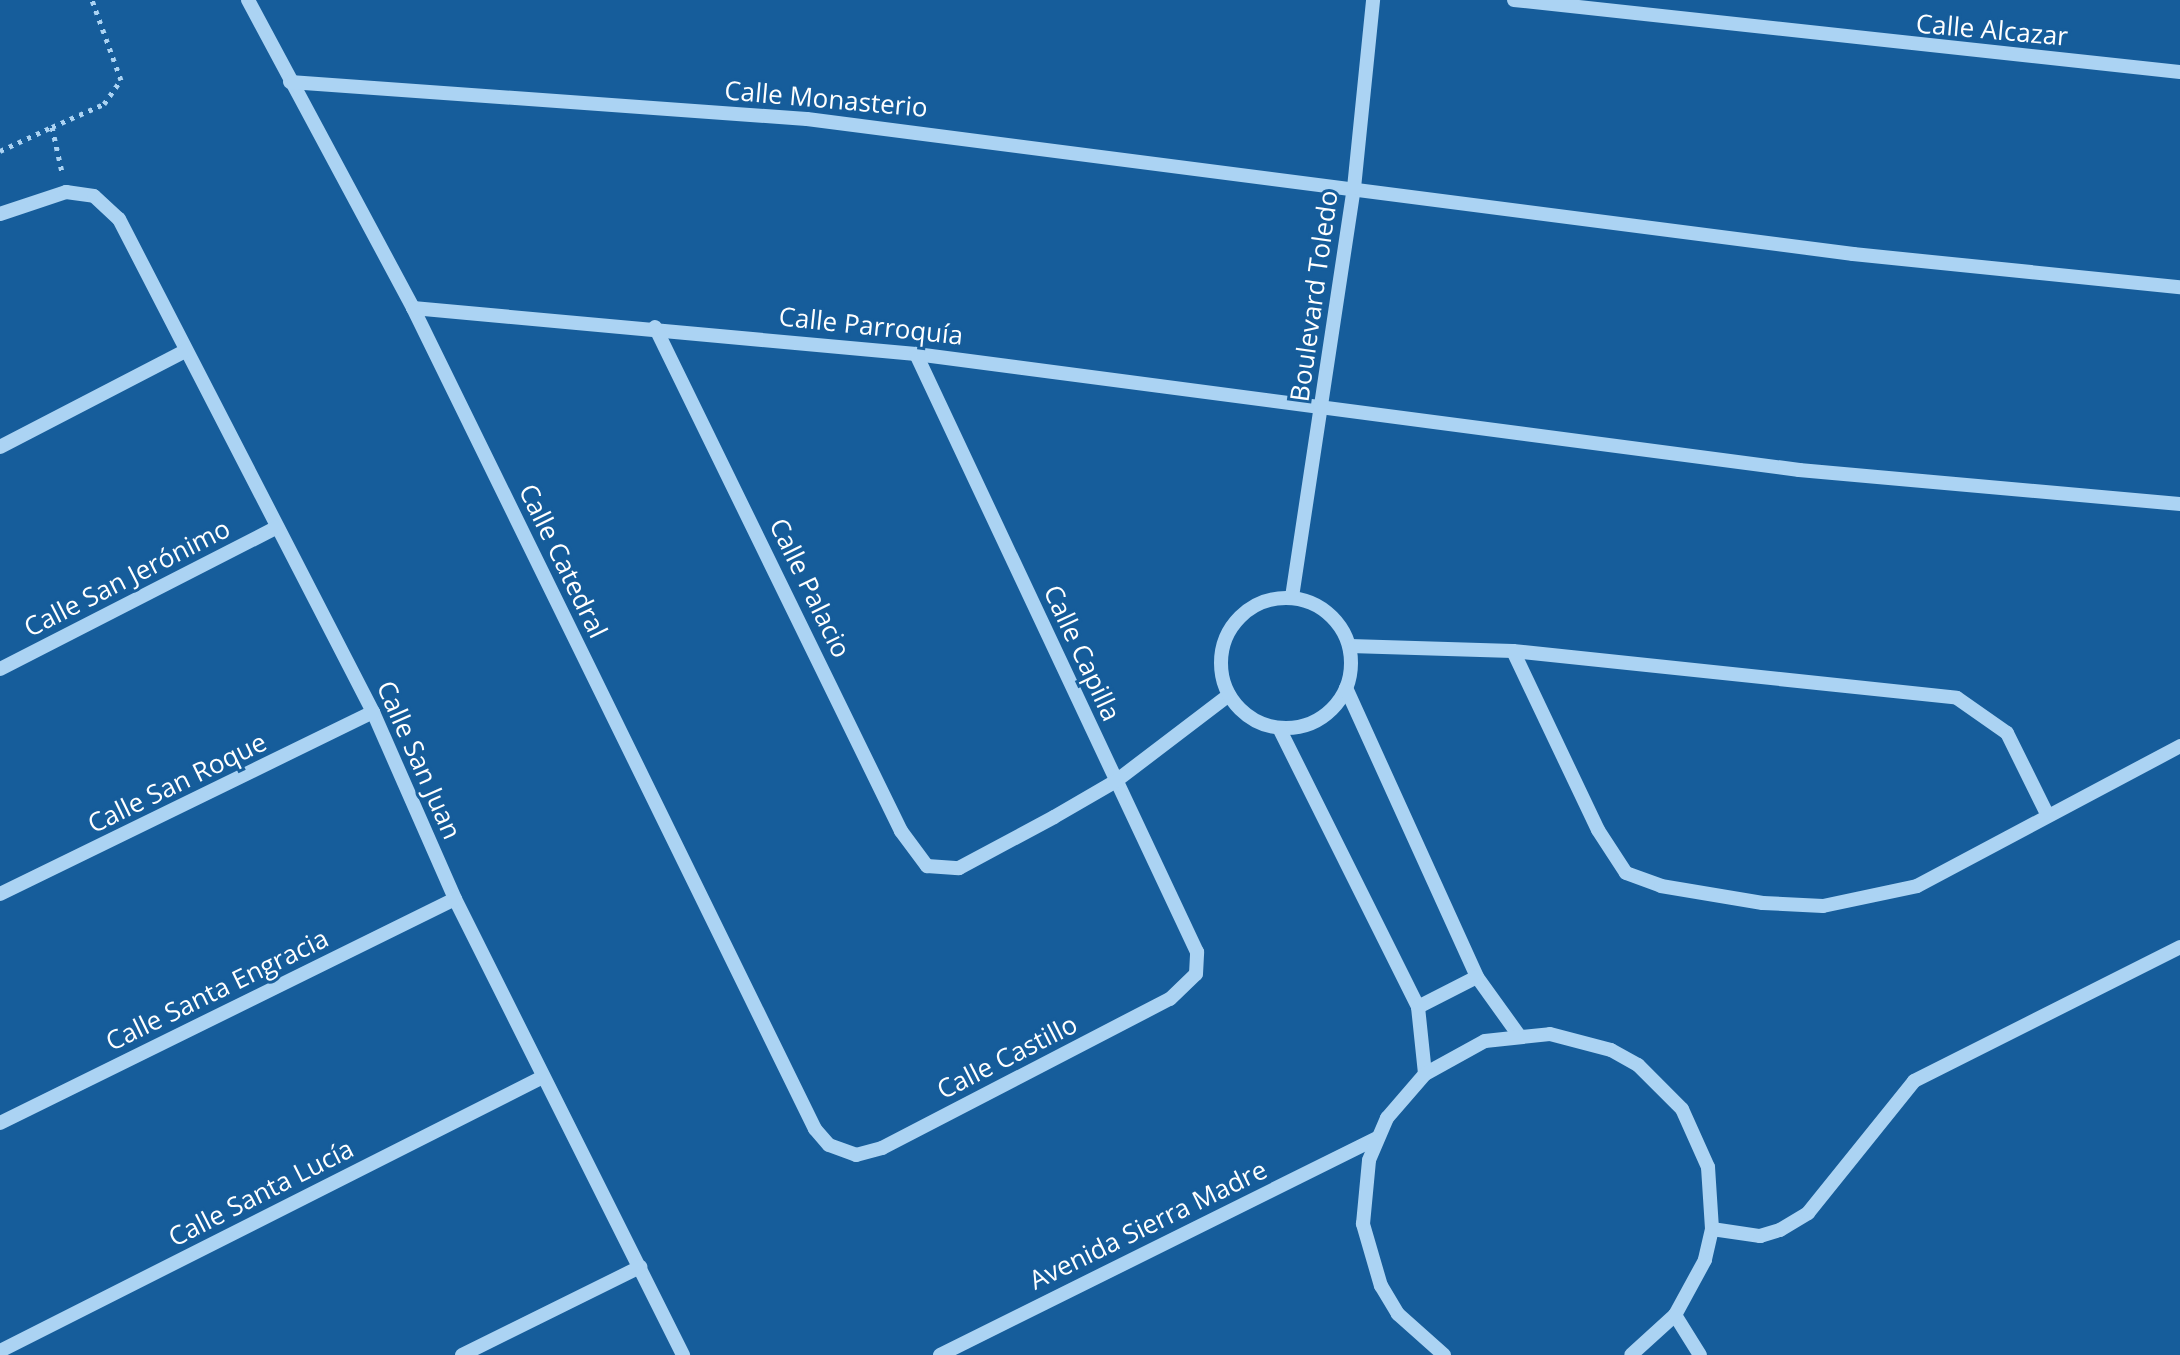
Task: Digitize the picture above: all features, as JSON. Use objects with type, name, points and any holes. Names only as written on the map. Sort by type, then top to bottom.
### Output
[{"type":"street","name":"Calle Catedral","points":[[248,0],[413,308],[829,1145]]},
{"type":"street","name":"Boulevard Toledo","points":[[1292,597],[1354,188],[1373,0]]},
{"type":"street","name":"Calle Alcazar","points":[[1514,0],[2180,72]]},
{"type":"street","name":"Calle Monasterio","points":[[290,82],[807,119],[1853,254],[2180,287]]},
{"type":"street","name":"Calle San Juan","points":[[66,192],[94,196],[119,219],[373,712],[455,899],[683,1355]]},
{"type":"street","points":[[0,214],[66,192]]},
{"type":"street","name":"Calle Parroquía","points":[[413,308],[655,327],[916,354],[1321,411],[1799,470],[2180,504]]},
{"type":"street","name":"Calle Palacio","points":[[655,327],[901,831],[927,866],[959,868],[1116,781]]},
{"type":"street","points":[[0,447],[185,351]]},
{"type":"street","name":"Calle Capilla","points":[[916,354],[1197,952],[1196,974]]},
{"type":"street","name":"Calle San Jerónimo","points":[[0,669],[276,528]]},
{"type":"street","points":[[1346,688],[1320,719],[1279,728],[1242,711],[1229,695],[1221,676],[1226,636],[1253,606],[1292,597],[1329,613],[1350,646],[1346,688],[1477,977],[1518,1034]]},
{"type":"street","points":[[1350,646],[1513,651],[1957,698],[2007,733],[2046,812]]},
{"type":"street","points":[[1513,651],[1598,830],[1626,873],[1661,886],[1763,903],[1873,899],[1917,886],[2046,812],[2180,746]]},
{"type":"street","points":[[1116,781],[1229,695]]},
{"type":"street","name":"Calle San Roque","points":[[0,894],[373,712]]},
{"type":"street","points":[[1279,728],[1418,1007],[1425,1074]]},
{"type":"street","name":"Calle Santa Engracia","points":[[0,1123],[455,899]]},
{"type":"street","points":[[1712,1229],[1760,1236],[1799,1219],[1914,1081],[2180,947]]},
{"type":"street","name":"Calle Castillo","points":[[829,1145],[856,1155],[882,1148],[1170,999],[1196,974]]},
{"type":"street","points":[[1418,1007],[1477,977]]},
{"type":"street","points":[[1444,1355],[1398,1314],[1369,1256],[1363,1192],[1377,1138],[1425,1074],[1485,1041],[1518,1034],[1550,1034],[1611,1050],[1662,1086],[1682,1109],[1708,1167],[1712,1229],[1693,1289],[1675,1315],[1631,1355]]},
{"type":"street","name":"Calle Santa Lucía","points":[[0,1351],[543,1077]]},
{"type":"street","name":"Avenida Sierra Madre","points":[[940,1355],[1377,1138]]},
{"type":"street","points":[[462,1355],[640,1267]]},
{"type":"street","points":[[1675,1315],[1700,1355]]},
{"type":"path","points":[[0,151],[104,104],[121,80],[92,0]]},
{"type":"path","points":[[52,127],[66,192]]}]
